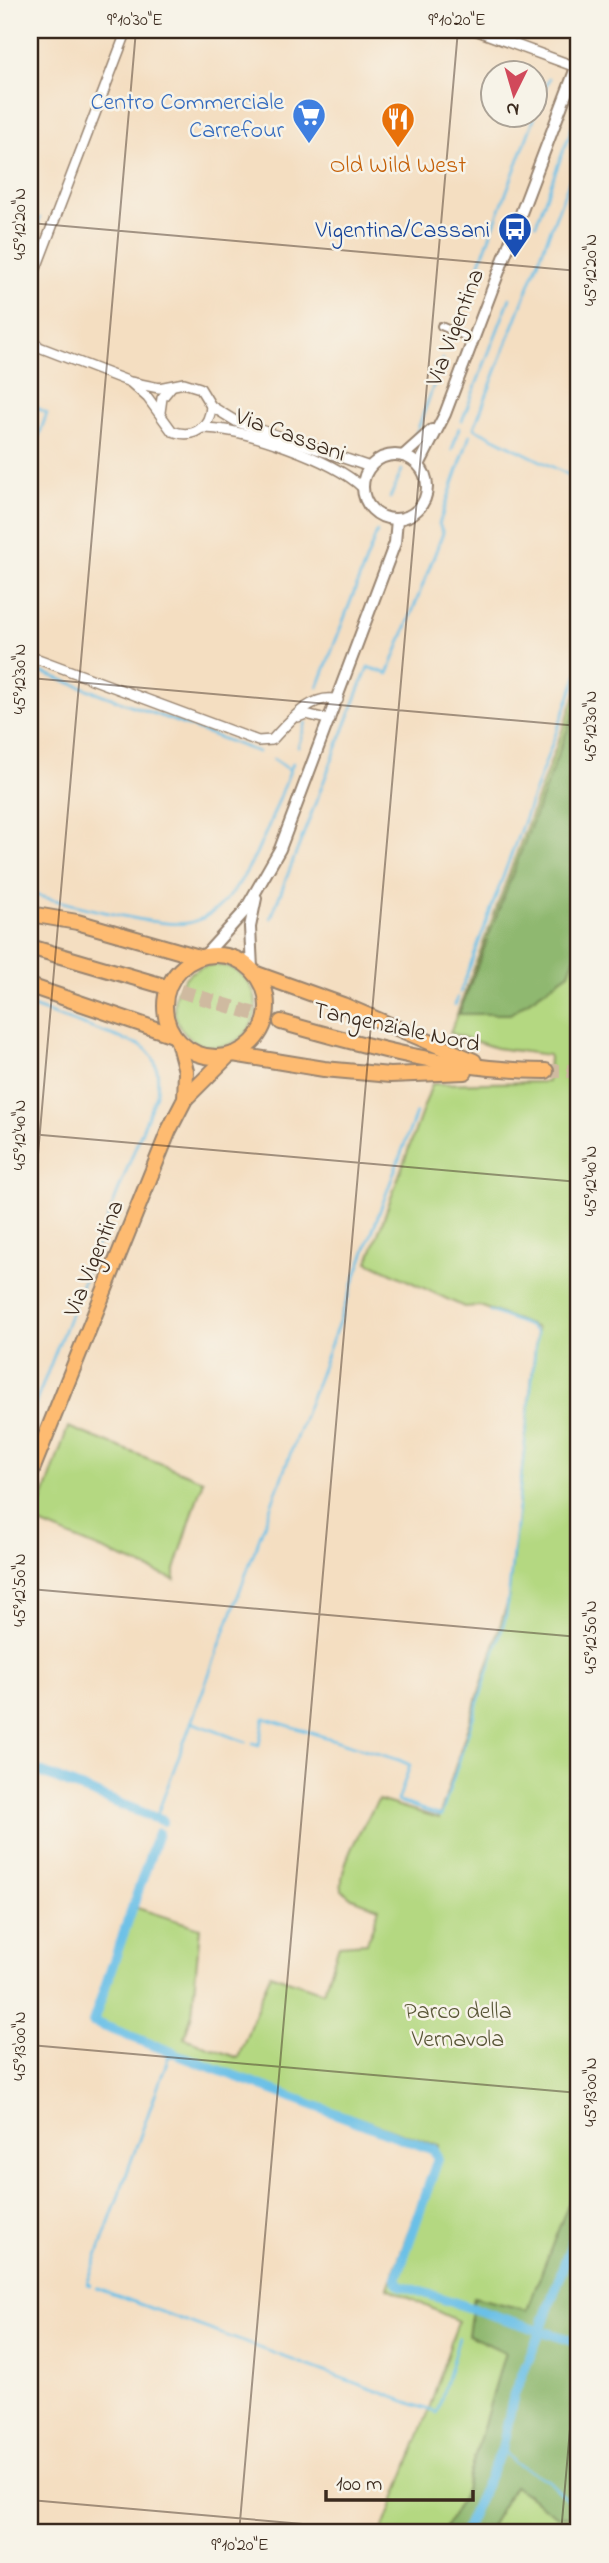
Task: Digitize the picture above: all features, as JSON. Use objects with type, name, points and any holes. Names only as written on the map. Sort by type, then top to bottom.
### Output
[{"type":"main road","points":[[30,914],[77,922],[202,956],[229,956],[254,971],[502,1071]]},
{"type":"main road","points":[[30,947],[160,985]]},
{"type":"main road","name":"Via Vigentina","points":[[185,1099],[186,1071],[165,1014],[169,983],[177,971],[202,956]]},
{"type":"main road","name":"Via Vigentina","points":[[30,1475],[169,1129],[185,1099],[231,1055],[251,1043],[265,1022],[267,995],[254,971]]},
{"type":"main road","points":[[30,986],[176,1038],[204,1056],[231,1055],[324,1069],[390,1075],[502,1071]]},
{"type":"main road","name":"Tangenziale Nord","points":[[281,1022],[420,1059],[502,1071],[546,1071]]},
{"type":"street","points":[[30,284],[127,30]]},
{"type":"street","points":[[475,30],[578,64]]},
{"type":"street","name":"Via Vigentina","points":[[419,466],[445,414],[578,64]]},
{"type":"street","points":[[441,326],[474,340]]},
{"type":"street","name":"Via Cassani","points":[[30,337],[39,347],[130,382],[171,387],[184,383],[200,388],[211,406],[237,422],[370,467]]},
{"type":"street","name":"Via Cassani","points":[[130,382],[160,412],[166,426],[180,434],[195,433],[202,428],[207,422],[211,406]]},
{"type":"street","points":[[160,412],[162,398],[171,387]]},
{"type":"street","name":"Via Vigentina","points":[[402,456],[425,440],[445,414]]},
{"type":"street","name":"Via Cassani","points":[[202,428],[239,431],[349,475],[363,488]]},
{"type":"street","points":[[402,456],[419,466],[425,474],[426,494],[416,511],[397,519],[377,514],[370,507],[363,488],[370,467],[385,457],[402,456]]},
{"type":"street","name":"Via Vigentina","points":[[202,956],[244,912],[280,849],[395,543],[397,519]]},
{"type":"street","points":[[30,656],[258,741],[272,740],[315,702],[329,697],[338,700]]},
{"type":"street","points":[[293,719],[306,714],[330,720]]},
{"type":"street","name":"Via Vigentina","points":[[254,971],[250,927],[256,894]]},
{"type":"green space","name":"Parco della Vernavola","points":[[579,686],[579,2533],[382,2533],[428,2413],[458,2321],[388,2288],[439,2146],[89,2023],[131,1906],[200,1928],[192,2014],[184,2038],[238,2058],[270,1974],[323,1992],[339,1945],[367,1943],[379,1908],[352,1898],[342,1890],[342,1880],[348,1856],[378,1800],[439,1818],[508,1601],[537,1328],[480,1306],[464,1307],[368,1262],[432,1084],[548,1082],[549,1055],[496,1048],[450,1033]]},
{"type":"green space","points":[[579,699],[579,946],[569,973],[510,1014],[459,1014]]},
{"type":"green space","points":[[215,965],[231,968],[244,977],[253,990],[256,1006],[253,1022],[244,1035],[231,1044],[215,1047],[199,1044],[186,1035],[177,1022],[174,1006],[177,990],[186,977],[199,968]]},
{"type":"green space","points":[[68,1427],[203,1480],[175,1570],[175,1580],[35,1522]]},
{"type":"green space","points":[[579,2176],[579,2517],[558,2516],[514,2486],[486,2533],[443,2533],[463,2496],[505,2352],[468,2335],[474,2297],[527,2310]]},
{"type":"waterway","points":[[536,224],[579,109]]},
{"type":"waterway","points":[[455,329],[530,130]]},
{"type":"waterway","points":[[579,156],[474,428],[579,480]]},
{"type":"waterway","points":[[30,244],[40,218]]},
{"type":"waterway","points":[[462,421],[510,298]]},
{"type":"waterway","points":[[415,437],[443,359]]},
{"type":"waterway","points":[[30,404],[47,413],[30,461]]},
{"type":"waterway","points":[[452,450],[459,428]]},
{"type":"waterway","points":[[271,918],[368,667],[388,674],[443,533],[439,524],[470,435]]},
{"type":"waterway","points":[[390,498],[402,470]]},
{"type":"waterway","points":[[318,687],[377,532]]},
{"type":"waterway","points":[[30,668],[258,752]]},
{"type":"waterway","points":[[460,993],[579,671]]},
{"type":"waterway","points":[[298,747],[306,722]]},
{"type":"waterway","points":[[273,759],[290,770]]},
{"type":"waterway","points":[[30,894],[154,922],[188,923],[208,915],[225,901],[241,881],[266,831],[293,763]]},
{"type":"waterway","points":[[455,1005],[458,997]]},
{"type":"waterway","points":[[30,1006],[142,1046],[154,1061],[158,1079],[157,1092],[34,1407]]},
{"type":"waterway","points":[[156,1818],[416,1113]]},
{"type":"waterway","points":[[253,1743],[259,1745],[264,1718],[399,1760],[410,1765],[398,1801],[441,1816],[506,1617],[537,1333],[531,1327],[490,1311]]},
{"type":"waterway","points":[[191,1722],[246,1742]]},
{"type":"waterway","points":[[30,1768],[163,1821]]},
{"type":"waterway","points":[[158,1833],[93,2022],[174,2053]]},
{"type":"waterway","points":[[90,2285],[87,2284],[170,2053]]},
{"type":"waterway","points":[[181,2056],[434,2150],[438,2159],[396,2279],[400,2285],[579,2343]]},
{"type":"waterway","points":[[542,2325],[579,2224]]},
{"type":"waterway","points":[[96,2288],[437,2413],[459,2338]]},
{"type":"waterway","points":[[463,2533],[502,2449],[514,2394],[538,2337]]},
{"type":"waterway","points":[[502,2449],[514,2463],[549,2481],[579,2512]]},
{"type":"tunnel","points":[[160,985],[281,1022]]},
{"type":"tunnel","points":[[546,1071],[579,1071]]},
{"type":"place","name":"Centro Commerciale Carrefour","points":[[309,145]]},
{"type":"place","name":"Old Wild West","points":[[398,149]]},
{"type":"place","name":"Vigentina/Cassani","points":[[515,259]]}]
